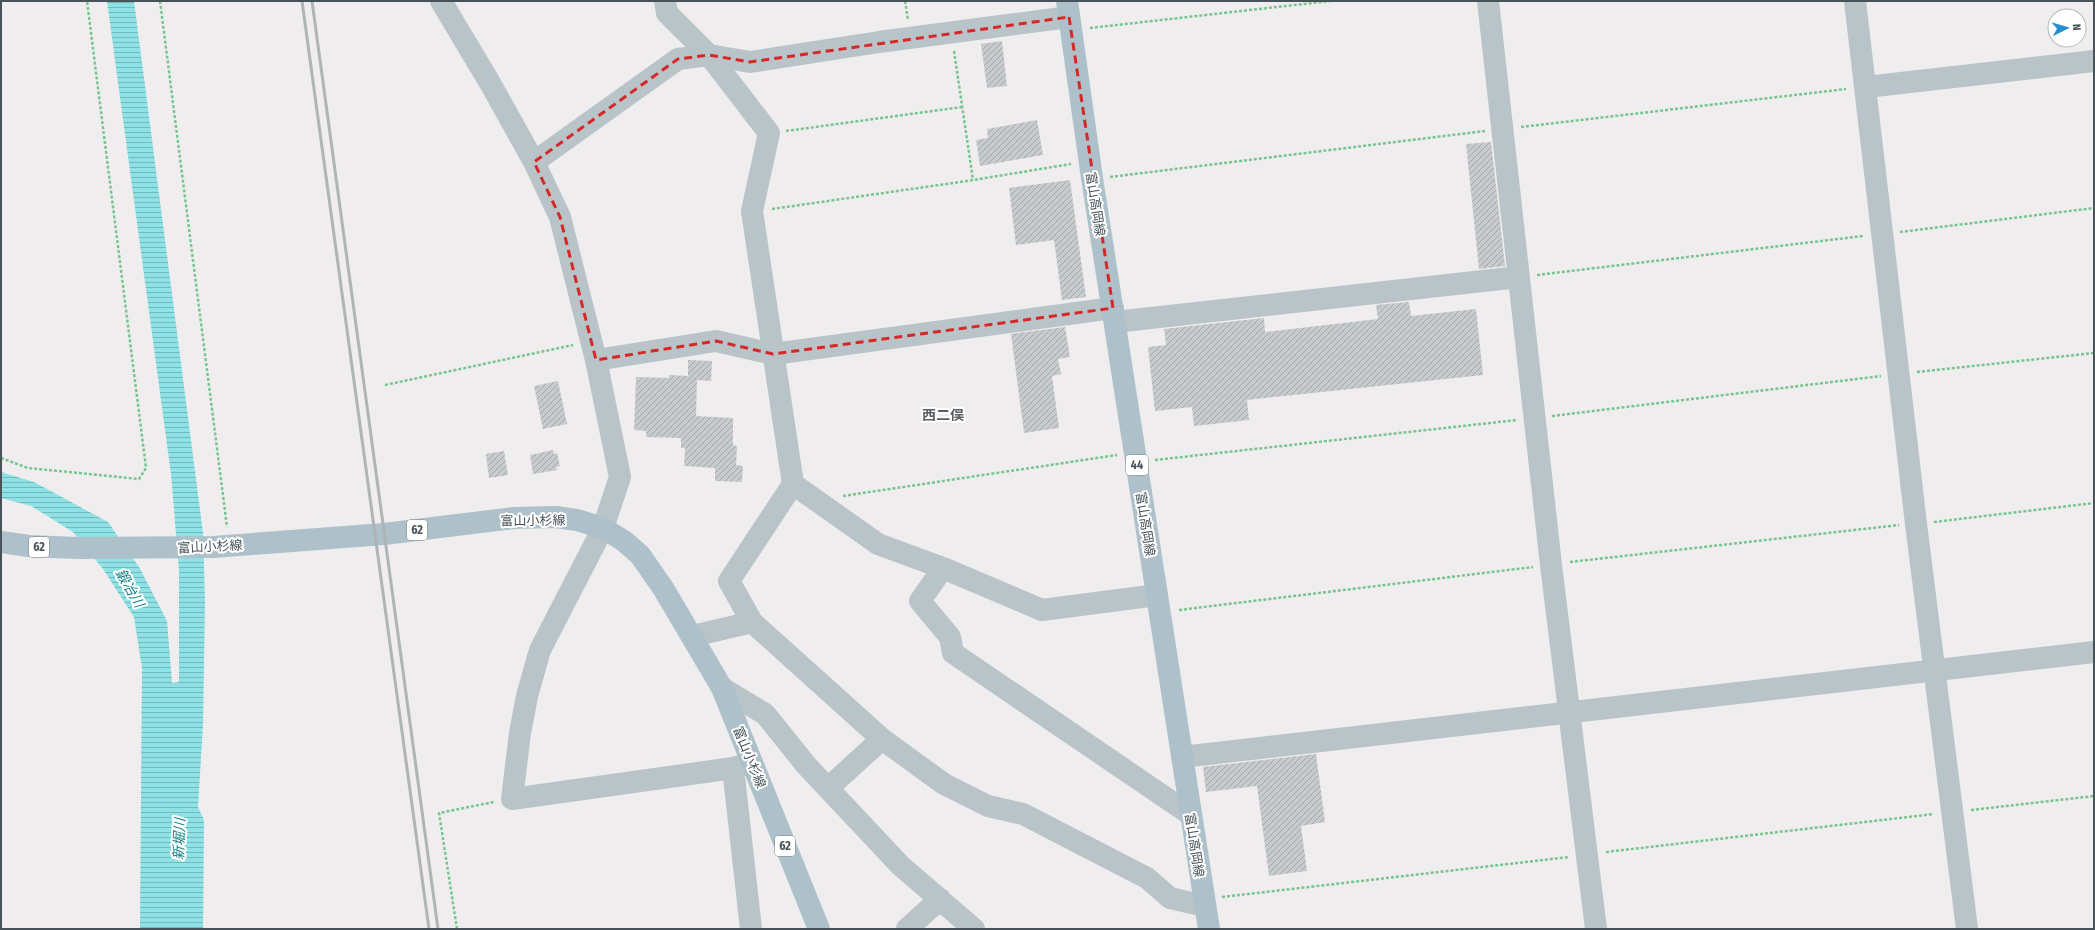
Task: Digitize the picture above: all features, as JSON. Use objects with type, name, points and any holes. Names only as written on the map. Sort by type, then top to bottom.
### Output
[{"type":"main road","name":"富山高岡線","points":[[1069,16],[1091,170],[1209,929]]},
{"type":"main road","name":"富山小杉線","points":[[1,542],[29,546],[78,548],[169,548],[221,546],[384,534],[514,518],[555,517],[577,520],[603,528],[624,541],[640,556],[663,588],[693,636],[722,688],[743,766],[819,929]]},
{"type":"street","points":[[441,1],[490,83],[534,162],[560,217],[594,350],[620,477],[603,528],[540,650],[527,696],[520,733],[512,799],[743,766],[751,929]]},
{"type":"street","points":[[665,1],[667,13],[709,55],[769,133],[752,212],[793,484],[729,581],[752,622],[882,739],[944,784],[988,806],[1023,814],[1147,878],[1170,898],[1204,902]]},
{"type":"street","points":[[1488,1],[1502,129],[1514,278],[1535,418],[1551,565],[1596,929]]},
{"type":"street","points":[[1855,1],[1916,524],[1967,929]]},
{"type":"street","points":[[534,162],[678,59],[709,55],[750,62],[1069,16]]},
{"type":"street","points":[[1866,87],[2094,61]]},
{"type":"street","points":[[594,350],[716,341],[773,354],[1114,315],[1514,278]]},
{"type":"street","points":[[793,484],[878,544],[943,568],[1042,610],[1158,604]]},
{"type":"street","points":[[943,568],[920,601],[950,637],[953,653],[1191,815]]},
{"type":"street","points":[[693,636],[752,622]]},
{"type":"street","points":[[1182,757],[2094,652]]},
{"type":"street","points":[[722,688],[765,714],[806,765],[900,865],[974,929]]},
{"type":"street","points":[[828,788],[882,739]]},
{"type":"street","points":[[907,929],[940,899]]},
{"type":"path","points":[[1,458],[28,468],[139,479],[146,468],[87,1]]},
{"type":"path","points":[[160,1],[221,546]]},
{"type":"path","points":[[1069,16],[1330,1]]},
{"type":"path","points":[[951,32],[973,180]]},
{"type":"path","points":[[752,212],[973,180],[1091,170],[1502,129],[1866,87]]},
{"type":"path","points":[[769,133],[962,107]]},
{"type":"path","points":[[1514,278],[2094,208]]},
{"type":"path","points":[[385,385],[594,350]]},
{"type":"path","points":[[816,500],[1136,457],[1535,418],[1899,374],[2094,353]]},
{"type":"path","points":[[1158,604],[1551,565],[2094,503]]},
{"type":"path","points":[[1204,902],[1587,854],[2094,796]]},
{"type":"path","points":[[457,929],[439,813],[512,799]]},
{"type":"highlighted area","points":[[1069,17],[1113,308],[773,354],[716,341],[596,360],[560,217],[534,162],[678,59],[709,55],[750,62]]},
{"type":"water","points":[[107,1],[134,1],[203,533],[205,601],[203,725],[198,807],[204,820],[203,929],[140,929],[142,668],[134,617],[103,569],[73,532],[31,506],[1,498],[1,472],[34,482],[108,522],[139,567],[167,621],[172,683],[179,682],[179,570],[171,474]]},
{"type":"building","points":[[1002,41],[1007,86],[987,88],[981,44]]},
{"type":"building","points":[[1037,120],[1043,155],[980,166],[976,140],[988,138],[987,129]]},
{"type":"building","points":[[1491,142],[1505,266],[1479,269],[1466,144]]},
{"type":"building","points":[[1070,180],[1086,297],[1062,300],[1054,240],[1016,245],[1009,188]]},
{"type":"building","points":[[1409,302],[1411,316],[1476,309],[1483,375],[1247,400],[1249,420],[1194,426],[1192,407],[1155,411],[1148,347],[1166,345],[1164,329],[1264,318],[1265,332],[1378,319],[1376,305]]},
{"type":"building","points":[[1065,327],[1070,357],[1058,359],[1061,374],[1052,376],[1059,428],[1024,433],[1011,334]]},
{"type":"building","points":[[688,360],[712,361],[711,381],[697,380],[696,416],[733,418],[733,445],[737,446],[736,465],[743,466],[742,482],[715,481],[715,468],[684,466],[685,448],[681,448],[681,438],[646,437],[646,431],[634,430],[636,377],[669,378],[669,375],[688,376]]},
{"type":"building","points":[[558,381],[567,424],[543,429],[534,386]]},
{"type":"building","points":[[553,450],[554,454],[557,453],[560,466],[556,467],[557,470],[533,474],[530,455]]},
{"type":"building","points":[[504,451],[508,475],[489,478],[486,454]]},
{"type":"building","points":[[1316,754],[1325,822],[1301,826],[1307,871],[1269,876],[1257,786],[1206,792],[1203,767]]},
{"type":"railway","points":[[302,1],[429,929]]},
{"type":"railway","points":[[312,1],[438,929]]},
{"type":"district","name":"西二俣","points":[[943,415]]},
{"type":"water label","name":"鍛冶川","points":[[130,588]]},
{"type":"water label","name":"新堀川","points":[[179,839]]}]
